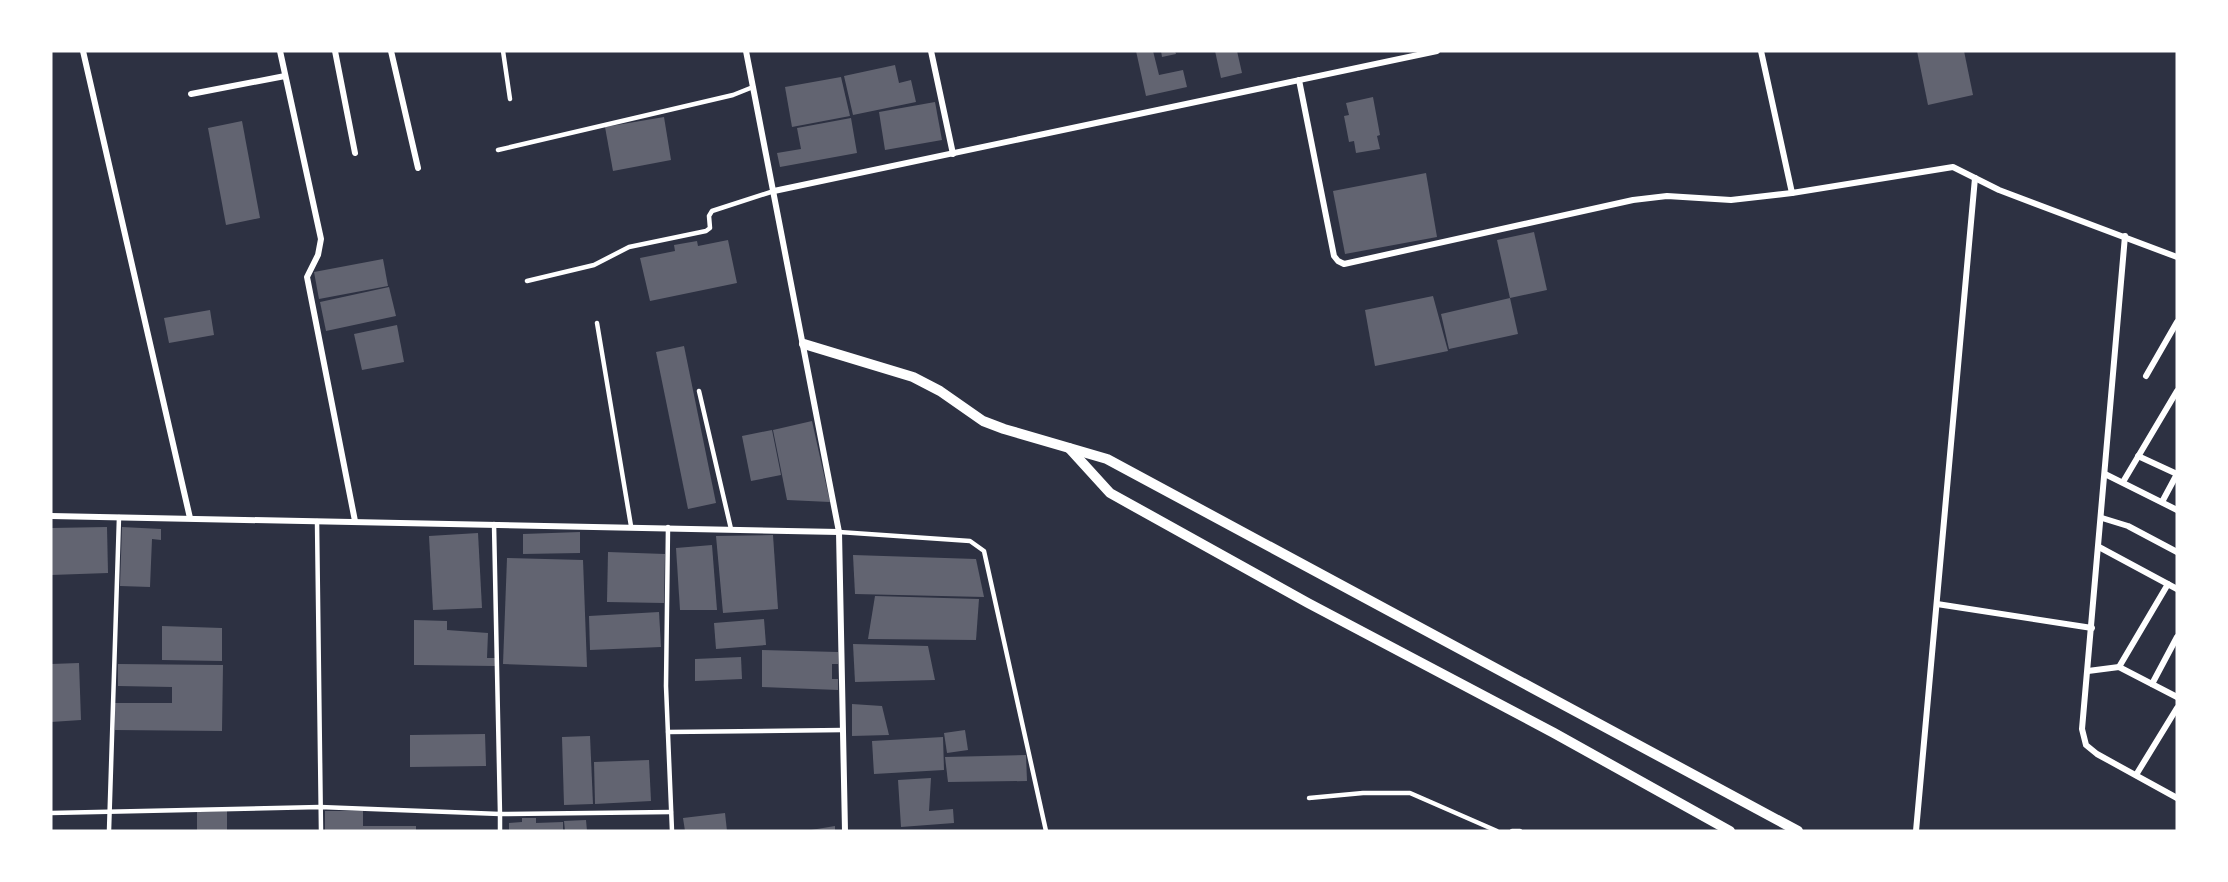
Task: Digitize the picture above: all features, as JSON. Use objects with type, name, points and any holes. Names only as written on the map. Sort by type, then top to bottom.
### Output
[{"type":"street","points":[[83,51],[190,518]]},
{"type":"street","points":[[280,51],[321,239],[318,255],[307,277],[355,521]]},
{"type":"street","points":[[335,51],[355,153]]},
{"type":"street","points":[[391,51],[418,168]]},
{"type":"street","points":[[746,51],[839,532],[845,831]]},
{"type":"street","points":[[931,51],[953,154]]},
{"type":"street","points":[[774,191],[1437,51]]},
{"type":"street","points":[[1761,51],[1792,193]]},
{"type":"street","points":[[191,94],[285,76]]},
{"type":"street","points":[[1299,80],[1334,256],[1344,264],[1633,200],[1667,196],[1731,200],[1792,193],[1947,166],[1999,190],[2177,256]]},
{"type":"street","points":[[1916,831],[1975,178]]},
{"type":"street","points":[[2125,236],[2082,729],[2086,745],[2177,798]]},
{"type":"street","points":[[2146,376],[2177,322]]},
{"type":"street","points":[[804,344],[914,377],[940,391],[983,421],[1117,465],[1798,831]]},
{"type":"street","points":[[2123,482],[2177,391]]},
{"type":"street","points":[[1068,448],[1110,493],[1730,831]]},
{"type":"street","points":[[2138,456],[2177,474],[2162,502]]},
{"type":"street","points":[[2105,474],[2177,510]]},
{"type":"street","points":[[51,516],[839,532]]},
{"type":"street","points":[[2102,518],[2128,526],[2177,552]]},
{"type":"street","points":[[2099,547],[2177,589]]},
{"type":"street","points":[[2119,667],[2168,584]]},
{"type":"street","points":[[1937,604],[2092,628]]},
{"type":"street","points":[[2152,684],[2177,637]]},
{"type":"street","points":[[2088,670],[2119,667],[2177,698]]},
{"type":"street","points":[[2136,776],[2177,708]]},
{"type":"lane","points":[[503,51],[510,99]]},
{"type":"lane","points":[[498,150],[733,95],[753,87]]},
{"type":"lane","points":[[527,280],[594,265],[629,248],[706,231],[710,228],[709,216],[712,211],[774,191]]},
{"type":"lane","points":[[597,323],[631,526]]},
{"type":"lane","points":[[699,391],[731,529]]},
{"type":"lane","points":[[109,831],[119,517]]},
{"type":"lane","points":[[317,521],[321,831]]},
{"type":"lane","points":[[494,524],[500,831]]},
{"type":"lane","points":[[668,527],[668,732],[672,831]]},
{"type":"lane","points":[[839,532],[970,541],[981,546],[987,563],[1046,831]]},
{"type":"lane","points":[[668,732],[843,730]]},
{"type":"lane","points":[[1309,798],[1364,793],[1410,793],[1497,831]]},
{"type":"lane","points":[[51,813],[320,807],[500,814],[671,812]]},
{"type":"lane","points":[[1512,831],[1520,831]]},
{"type":"building","points":[[1136,51],[1153,51],[1159,75],[1183,70],[1187,87],[1146,96]]},
{"type":"building","points":[[1161,51],[1175,51],[1176,54],[1162,57]]},
{"type":"building","points":[[1215,51],[1237,51],[1242,73],[1221,78]]},
{"type":"building","points":[[1917,51],[1964,51],[1973,95],[1928,105]]},
{"type":"building","points":[[895,65],[899,83],[911,80],[916,102],[853,115],[844,76]]},
{"type":"building","points":[[841,77],[850,116],[792,127],[785,87]]},
{"type":"building","points":[[1373,97],[1380,135],[1377,136],[1380,149],[1356,153],[1354,141],[1349,142],[1344,116],[1349,115],[1346,103]]},
{"type":"building","points":[[935,102],[942,140],[885,150],[879,112]]},
{"type":"building","points":[[664,117],[671,160],[613,171],[605,127]]},
{"type":"building","points":[[851,118],[857,153],[780,167],[777,153],[801,149],[797,128]]},
{"type":"building","points":[[242,121],[260,218],[226,225],[208,128]]},
{"type":"building","points":[[1426,173],[1437,237],[1345,254],[1333,191]]},
{"type":"building","points":[[1534,232],[1547,290],[1510,298],[1497,240]]},
{"type":"building","points":[[728,240],[737,283],[650,301],[640,258],[675,251],[674,245],[697,241],[698,246]]},
{"type":"building","points":[[383,259],[388,286],[319,299],[314,272]]},
{"type":"building","points":[[389,287],[396,316],[326,331],[320,302]]},
{"type":"building","points":[[1433,296],[1448,351],[1375,366],[1365,310]]},
{"type":"building","points":[[1510,298],[1518,334],[1449,349],[1441,314]]},
{"type":"building","points":[[210,310],[214,335],[169,343],[164,318]]},
{"type":"building","points":[[397,325],[404,362],[362,370],[354,334]]},
{"type":"building","points":[[684,346],[716,503],[688,509],[656,352]]},
{"type":"building","points":[[812,421],[830,502],[787,500],[773,430]]},
{"type":"building","points":[[772,430],[781,475],[751,481],[742,436]]},
{"type":"building","points":[[107,527],[108,573],[51,575],[51,528]]},
{"type":"building","points":[[122,527],[161,529],[161,540],[152,539],[150,587],[120,586]]},
{"type":"building","points":[[580,532],[580,553],[523,554],[523,534]]},
{"type":"building","points":[[478,533],[482,608],[433,610],[429,536]]},
{"type":"building","points":[[773,535],[778,609],[723,613],[716,536]]},
{"type":"building","points":[[712,545],[717,610],[680,610],[676,548]]},
{"type":"building","points":[[608,552],[665,554],[664,603],[607,602]]},
{"type":"building","points":[[853,555],[976,559],[984,597],[855,594]]},
{"type":"building","points":[[507,558],[583,560],[587,667],[503,664]]},
{"type":"building","points":[[875,596],[979,599],[976,640],[868,639]]},
{"type":"building","points":[[659,612],[661,647],[590,650],[589,616]]},
{"type":"building","points":[[764,619],[766,645],[716,649],[714,623]]},
{"type":"building","points":[[414,620],[447,621],[447,630],[488,633],[487,658],[495,658],[495,666],[414,665]]},
{"type":"building","points":[[162,626],[222,628],[222,661],[162,660]]},
{"type":"building","points":[[853,644],[928,646],[935,680],[855,682]]},
{"type":"building","points":[[762,650],[838,652],[838,664],[832,664],[832,679],[838,679],[838,690],[762,687]]},
{"type":"building","points":[[741,657],[742,679],[695,681],[695,659]]},
{"type":"building","points":[[79,663],[81,720],[51,722],[51,664]]},
{"type":"building","points":[[118,664],[223,665],[222,731],[115,730],[115,703],[172,703],[172,687],[118,686]]},
{"type":"building","points":[[852,704],[882,706],[889,735],[852,736]]},
{"type":"building","points":[[965,730],[968,750],[947,753],[944,733]]},
{"type":"building","points":[[485,734],[486,766],[410,767],[410,735]]},
{"type":"building","points":[[590,736],[593,804],[564,805],[562,737]]},
{"type":"building","points":[[943,737],[944,770],[874,774],[872,741]]},
{"type":"building","points":[[1026,755],[1027,781],[948,782],[945,757]]},
{"type":"building","points":[[649,760],[651,801],[595,804],[594,762]]},
{"type":"building","points":[[931,778],[929,811],[953,809],[954,823],[901,827],[898,780]]},
{"type":"building","points":[[227,811],[227,831],[197,831],[197,812]]},
{"type":"building","points":[[325,811],[363,811],[363,826],[416,826],[416,831],[325,831]]},
{"type":"building","points":[[725,813],[727,831],[685,831],[683,818]]},
{"type":"building","points":[[522,818],[536,818],[536,823],[563,822],[563,831],[509,831],[509,823],[522,822]]},
{"type":"building","points":[[586,820],[587,831],[565,831],[564,821]]},
{"type":"building","points":[[835,826],[835,831],[811,831],[811,830]]}]
